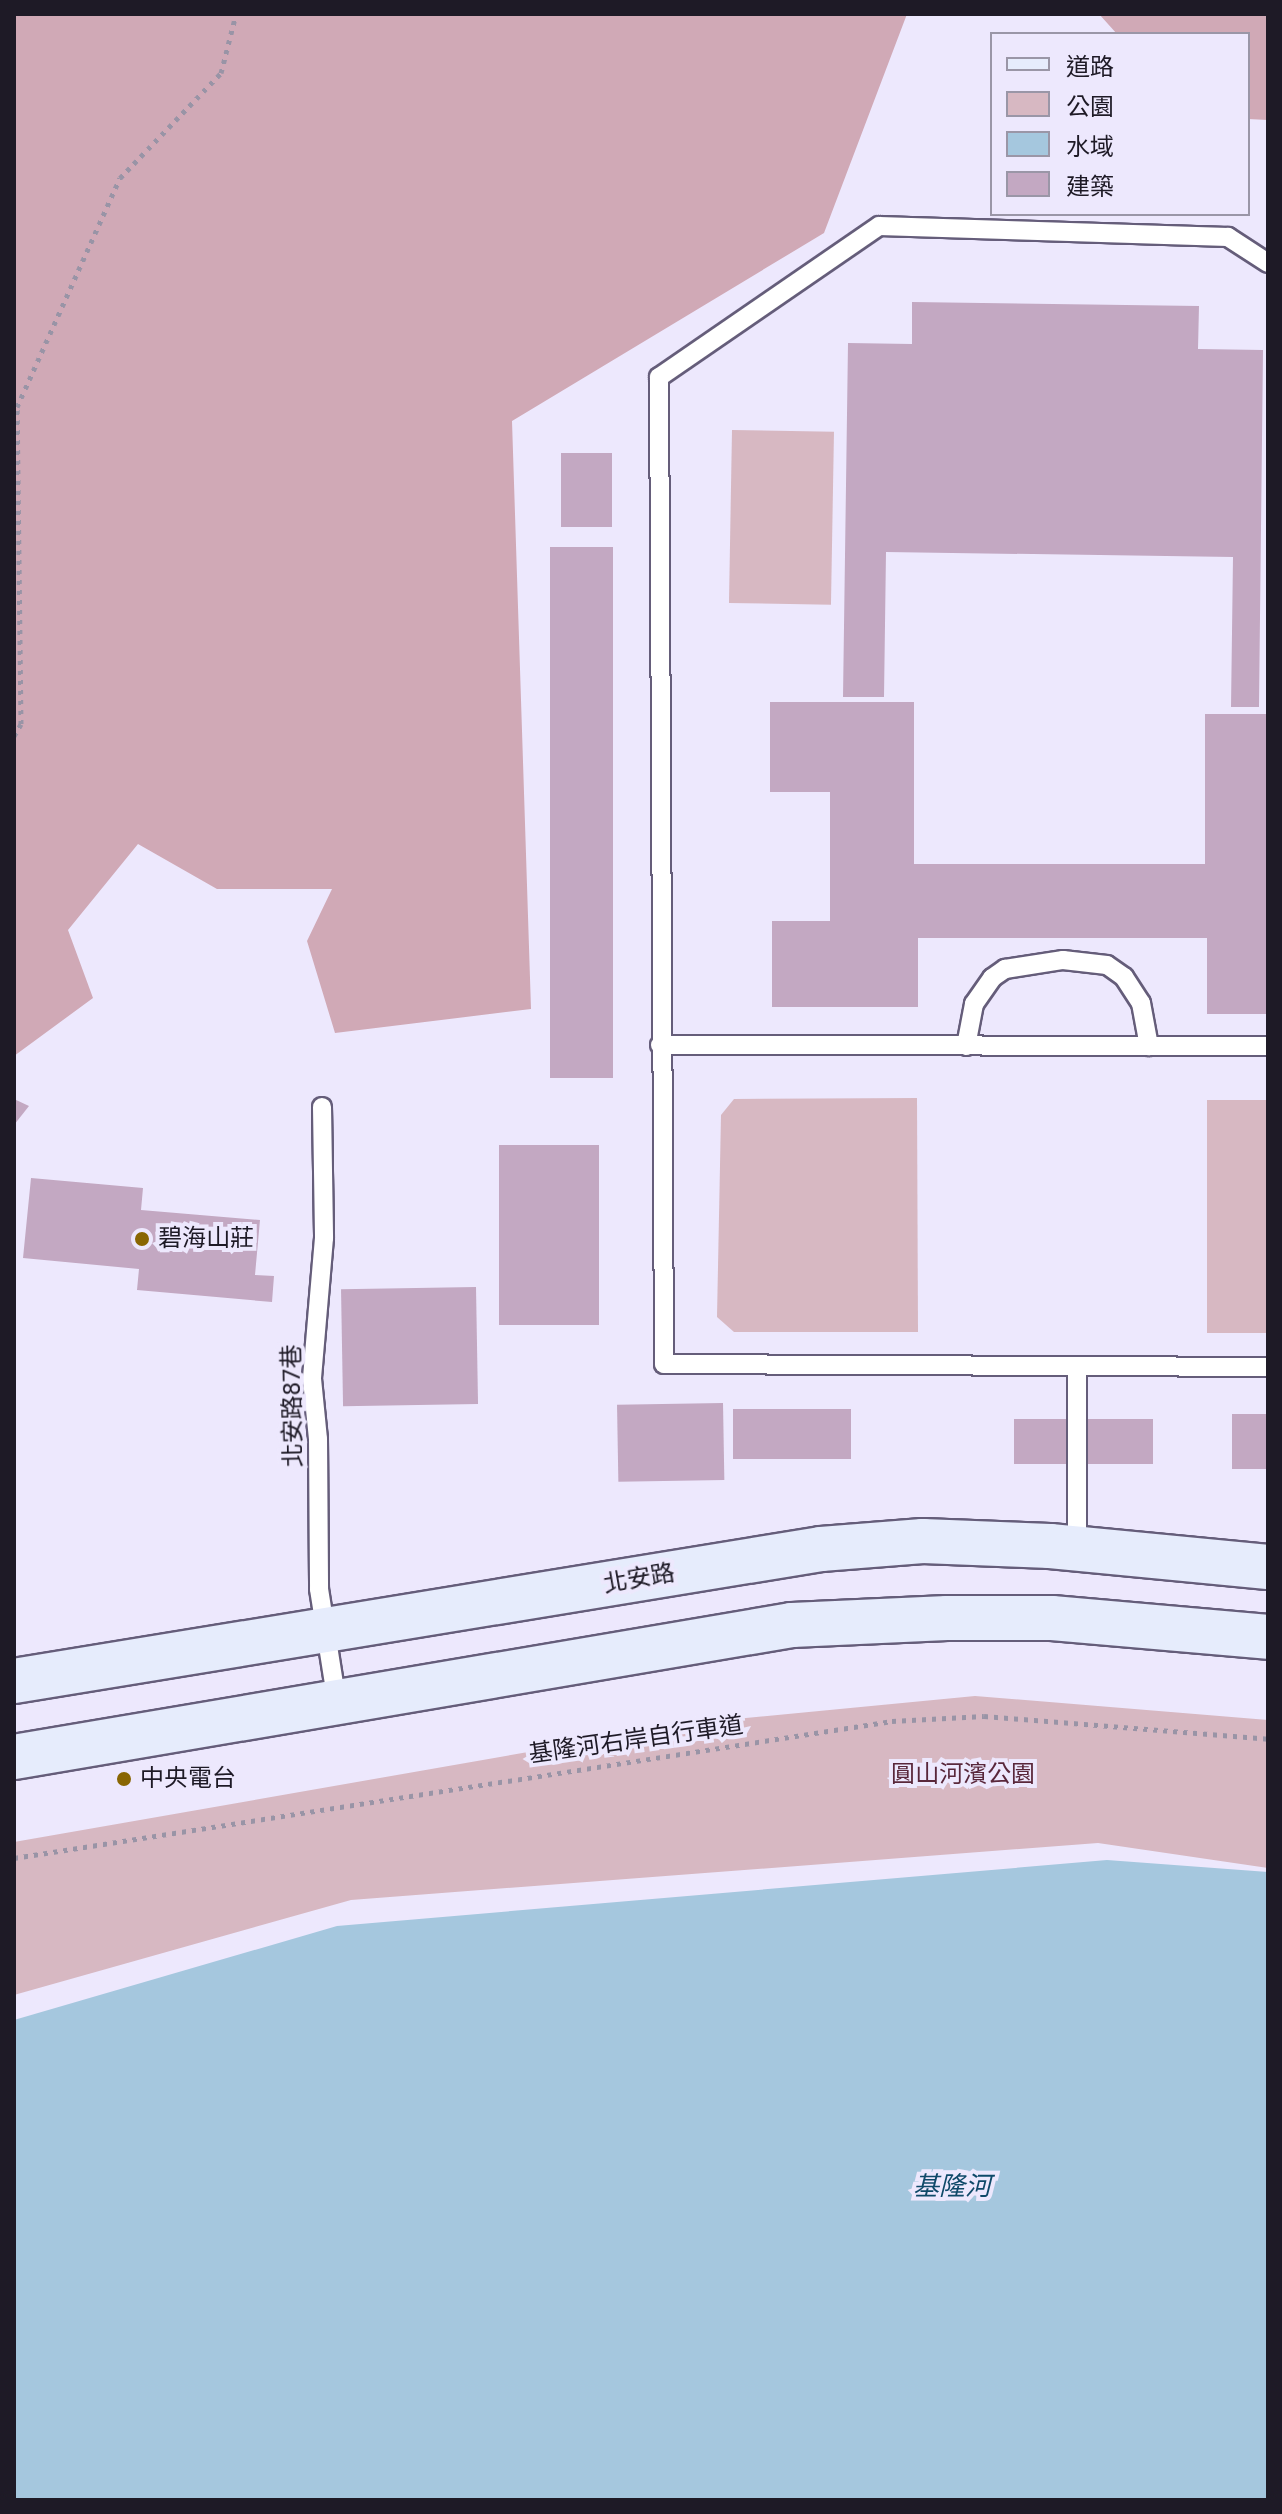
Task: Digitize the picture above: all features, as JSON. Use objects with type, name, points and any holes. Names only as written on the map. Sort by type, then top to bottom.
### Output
[{"type":"main road","name":"北安路","points":[[14,1681],[821,1549],[923,1541],[1077,1549],[1268,1567]]},
{"type":"main road","points":[[14,1757],[792,1625],[947,1618],[1052,1618],[1268,1637]]},
{"type":"lane","points":[[1268,263],[1228,237],[879,226],[659,377],[664,1364],[1268,1367]]},
{"type":"lane","points":[[966,1046],[974,1004],[992,978],[1005,969],[1063,960],[1097,962],[1124,977],[1141,1003],[1149,1046]]},
{"type":"lane","points":[[660,1045],[1268,1046]]},
{"type":"lane","name":"北安路87巷","points":[[322,1107],[324,1238],[312,1379],[318,1439],[319,1589],[337,1703]]},
{"type":"lane","points":[[1077,1368],[1077,1549]]},
{"type":"path","points":[[14,736],[21,724],[17,407],[120,178],[221,73],[236,14]]},
{"type":"path","points":[[14,540],[17,552]]},
{"type":"path","name":"基隆河右岸自行車道","points":[[14,1858],[324,1806],[892,1721],[984,1716],[1268,1739]]},
{"type":"green space","points":[[732,430],[834,432],[831,605],[729,603]]},
{"type":"green space","points":[[917,1098],[918,1332],[734,1332],[717,1317],[721,1115],[734,1099]]},
{"type":"green space","points":[[1207,1100],[1268,1100],[1268,1333],[1207,1333]]},
{"type":"green space","name":"圓山河濱公園","points":[[975,1696],[1268,1720],[1268,1868],[1098,1843],[351,1900],[14,1995],[14,1842],[694,1723]]},
{"type":"shaded area","points":[[14,14],[907,14],[824,233],[512,421],[531,1009],[335,1033],[307,941],[332,889],[217,889],[138,844],[68,930],[93,998],[14,1056]]},
{"type":"shaded area","points":[[1099,14],[1268,14],[1268,120],[1250,119],[1250,32],[1115,32]]},
{"type":"water","name":"基隆河","points":[[1107,1860],[1268,1872],[1268,2500],[14,2500],[14,2020],[337,1926]]},
{"type":"building","points":[[912,302],[1199,306],[1198,349],[1263,350],[1259,707],[1231,707],[1233,557],[886,552],[884,697],[843,697],[848,343],[912,344]]},
{"type":"building","points":[[561,453],[612,453],[612,527],[561,527]]},
{"type":"building","points":[[550,547],[613,547],[613,1078],[550,1078]]},
{"type":"building","points":[[770,702],[914,702],[914,864],[1205,864],[1205,714],[1268,714],[1268,1014],[1207,1014],[1207,938],[918,938],[918,1007],[772,1007],[772,921],[830,921],[830,792],[770,792]]},
{"type":"building","points":[[14,1099],[29,1106],[14,1125]]},
{"type":"building","points":[[499,1145],[599,1145],[599,1325],[499,1325]]},
{"type":"building","name":"碧海山莊","points":[[31,1178],[143,1188],[141,1210],[260,1220],[255,1275],[274,1276],[272,1302],[137,1290],[139,1269],[23,1258]]},
{"type":"building","points":[[476,1287],[478,1404],[343,1406],[341,1289]]},
{"type":"building","points":[[723,1403],[724,1480],[618,1482],[617,1405]]},
{"type":"building","points":[[733,1409],[851,1409],[851,1459],[733,1459]]},
{"type":"building","points":[[1232,1414],[1268,1414],[1268,1469],[1232,1469]]},
{"type":"building","points":[[1014,1419],[1153,1419],[1153,1464],[1014,1464]]},
{"type":"place","name":"碧海山莊","points":[[142,1239]]},
{"type":"place","name":"中央電台","points":[[124,1779]]}]
